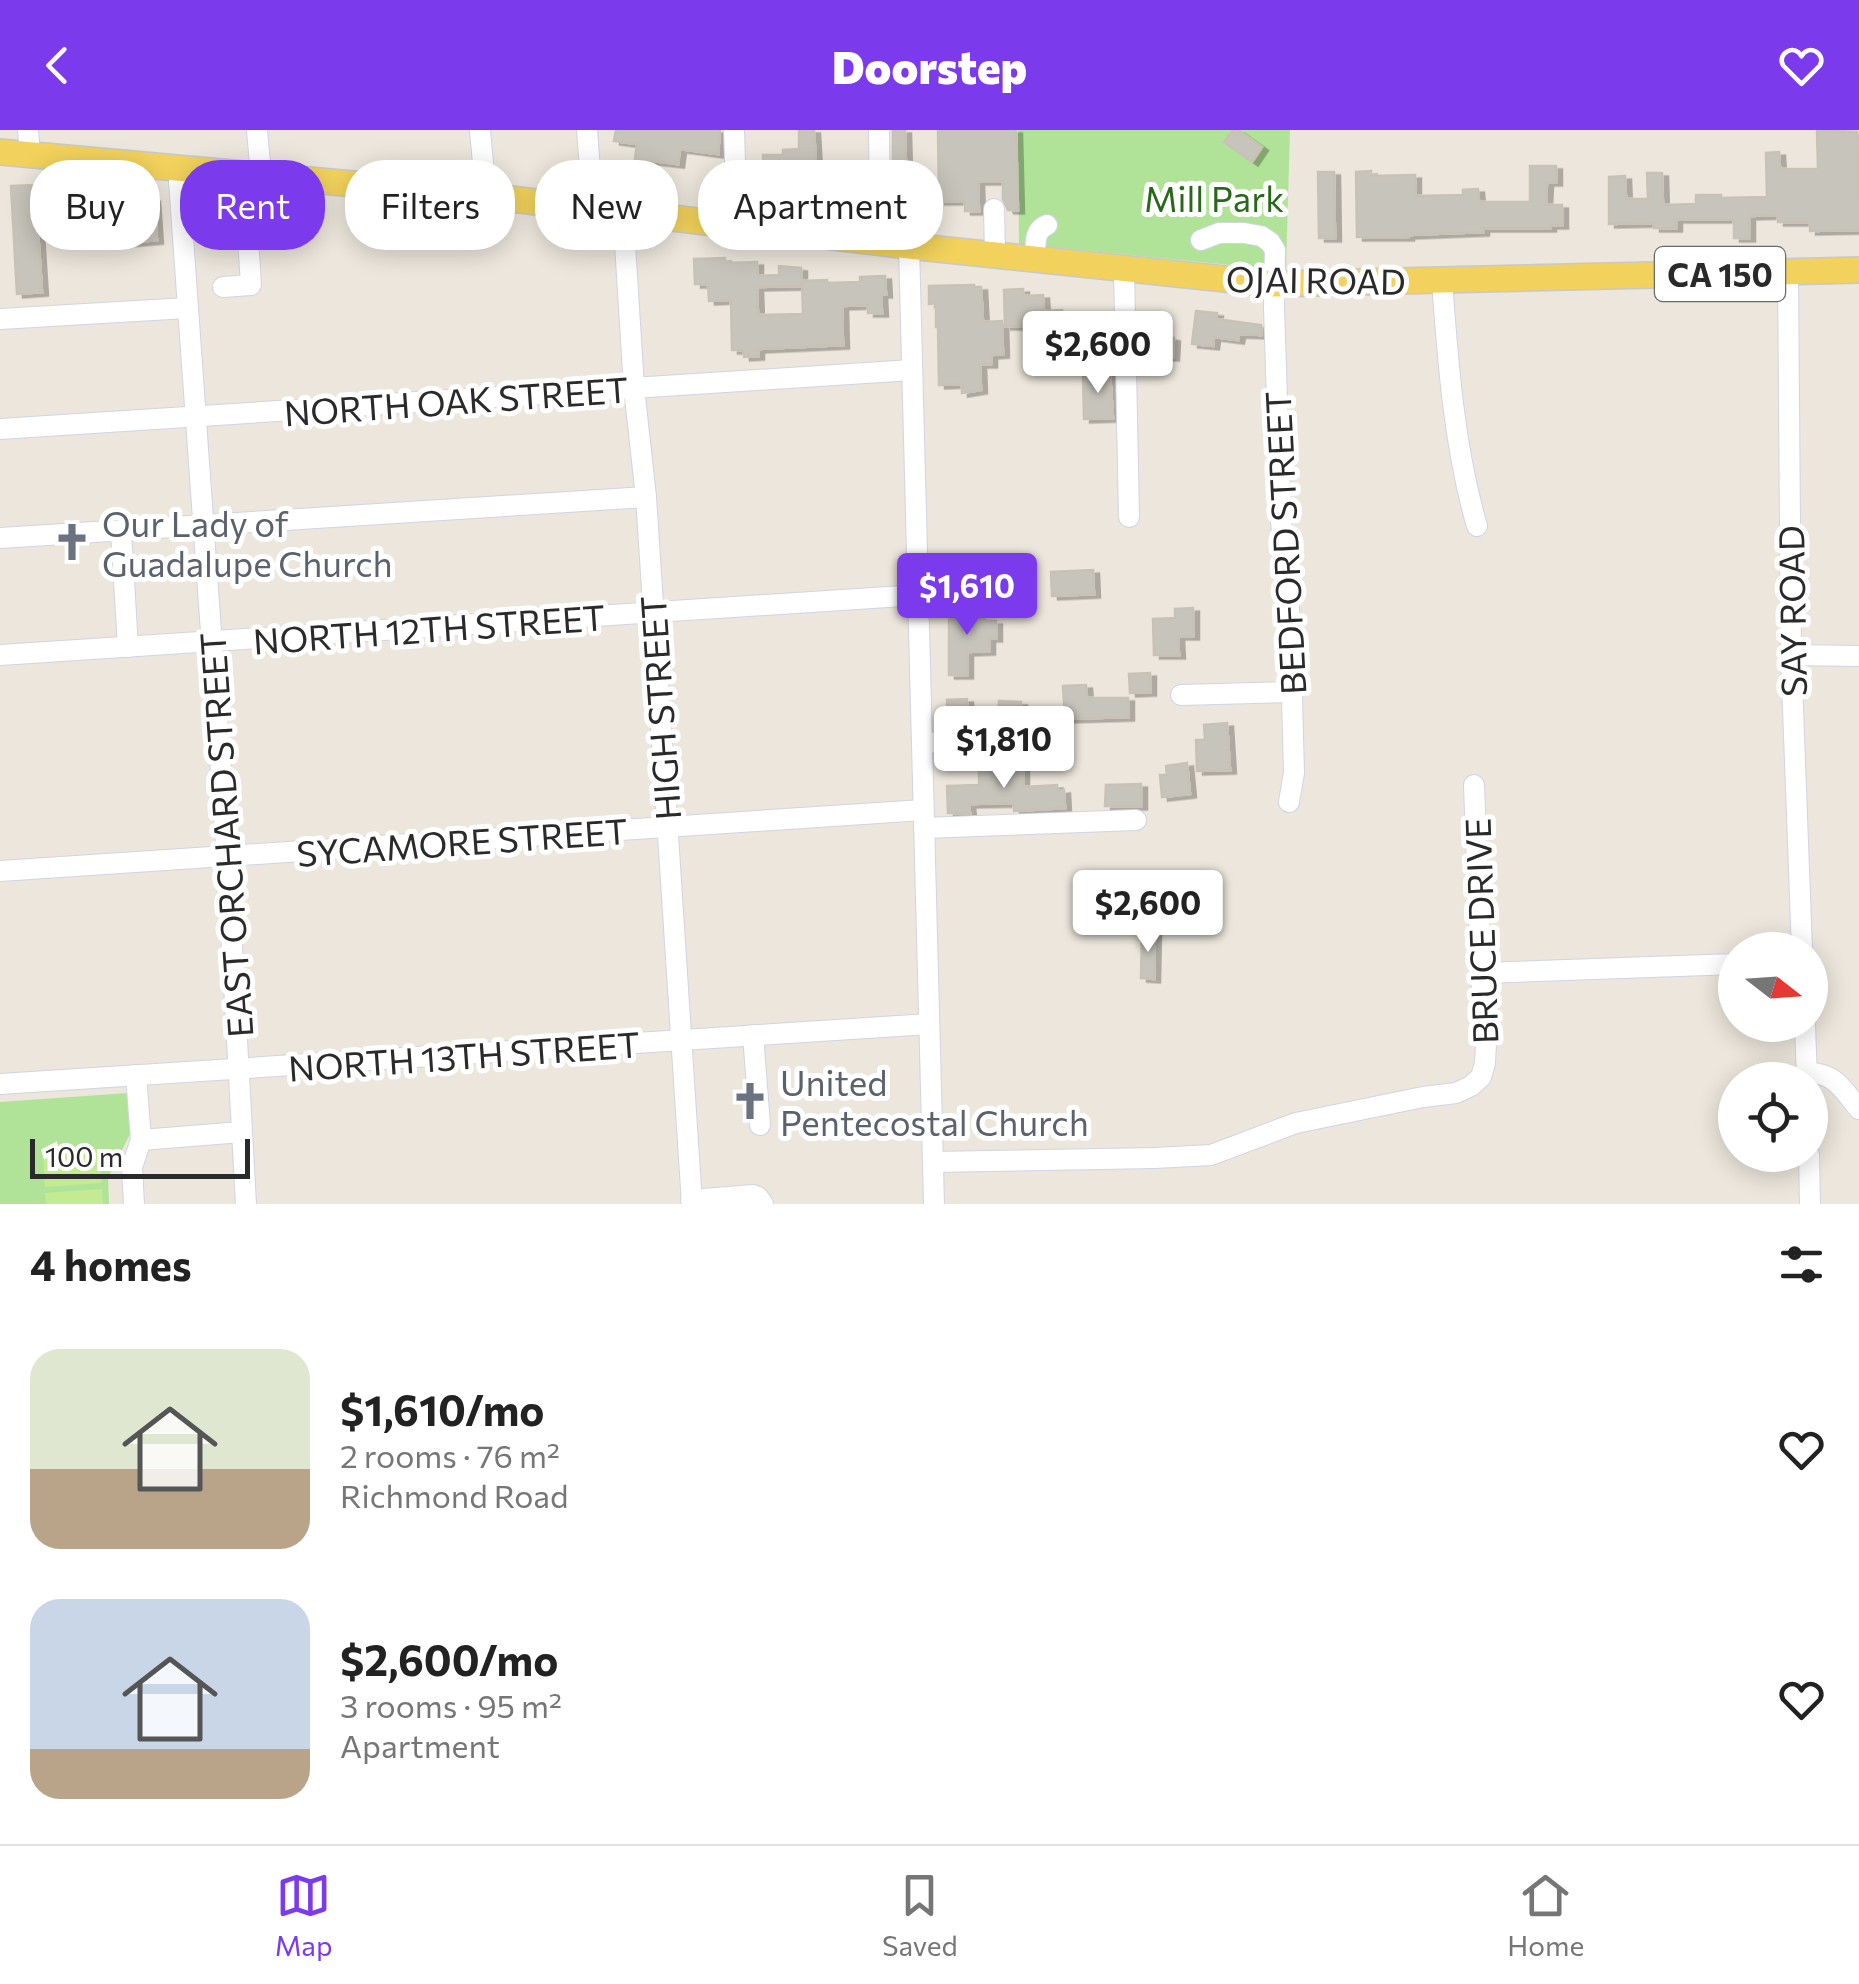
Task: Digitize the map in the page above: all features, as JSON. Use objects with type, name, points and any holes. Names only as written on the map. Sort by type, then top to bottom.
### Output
[{"type":"main road","name":"OJAI ROAD","points":[[0,152],[29,143],[178,167]]},
{"type":"main road","name":"OJAI ROAD","points":[[943,249],[1274,284],[1859,270]]},
{"type":"street","points":[[254,160],[257,130]]},
{"type":"street","points":[[480,130],[483,160]]},
{"type":"street","points":[[587,130],[589,160]]},
{"type":"street","points":[[734,130],[735,160]]},
{"type":"street","points":[[879,130],[879,160]]},
{"type":"street","name":"EAST ORCHARD STREET","points":[[178,167],[227,857],[246,1204]]},
{"type":"street","points":[[994,210],[996,254]]},
{"type":"street","points":[[1035,258],[1037,234],[1047,225]]},
{"type":"street","name":"BEDFORD STREET","points":[[1200,240],[1232,232],[1260,236],[1275,250],[1280,520],[1290,621],[1294,773],[1288,802]]},
{"type":"street","points":[[223,287],[251,285],[251,250]]},
{"type":"street","name":"HIGH STREET","points":[[626,250],[692,1202]]},
{"type":"street","points":[[909,250],[934,1204]]},
{"type":"street","points":[[1124,268],[1130,518]]},
{"type":"street","name":"SAY ROAD","points":[[1788,272],[1791,655],[1801,932]]},
{"type":"street","points":[[1442,281],[1449,379],[1468,496],[1477,526]]},
{"type":"street","points":[[0,319],[188,308]]},
{"type":"street","name":"NORTH OAK STREET","points":[[0,429],[912,370]]},
{"type":"street","points":[[0,538],[646,496]]},
{"type":"street","points":[[120,530],[128,647]]},
{"type":"street","name":"NORTH 12TH STREET","points":[[0,655],[918,595]]},
{"type":"street","points":[[1791,655],[1859,656]]},
{"type":"street","points":[[1181,695],[1291,692]]},
{"type":"street","points":[[922,743],[1052,736]]},
{"type":"street","name":"BRUCE DRIVE","points":[[932,1162],[1211,1155],[1296,1123],[1456,1093],[1471,1086],[1480,1077],[1485,1063],[1486,1044],[1474,785]]},
{"type":"street","name":"SYCAMORE STREET","points":[[0,871],[667,827],[924,819],[1136,820]]},
{"type":"street","points":[[1481,973],[1718,965]]},
{"type":"street","name":"NORTH 13TH STREET","points":[[0,1084],[929,1024]]},
{"type":"street","points":[[754,1034],[760,1124]]},
{"type":"street","points":[[134,1204],[132,1167],[142,1140],[136,1075]]},
{"type":"street","points":[[1828,1075],[1841,1084],[1859,1109]]},
{"type":"street","points":[[142,1140],[242,1132]]},
{"type":"street","points":[[1809,1172],[1810,1204]]},
{"type":"street","points":[[692,1202],[753,1195],[763,1204]]},
{"type":"green space","name":"Mill Park","points":[[1018,130],[1290,130],[1286,269],[1019,244]]},
{"type":"green space","points":[[128,1093],[131,1132],[108,1178],[109,1204],[0,1204],[0,1102]]},
{"type":"green space","points":[[99,1149],[102,1183],[45,1187],[43,1153]]},
{"type":"green space","points":[[102,1189],[103,1204],[46,1204],[45,1193]]},
{"type":"building","points":[[616,130],[720,130],[718,154],[680,149],[678,164],[678,160],[635,159],[637,144],[614,141]]},
{"type":"building","points":[[799,130],[814,130],[816,160],[763,160],[763,155],[783,155],[783,150],[799,149]]},
{"type":"building","points":[[893,130],[905,130],[906,160],[893,160]]},
{"type":"building","points":[[938,130],[1016,130],[1018,210],[1008,210],[1003,199],[1003,181],[978,181],[979,211],[965,211],[965,201],[943,201],[943,160],[938,160]]},
{"type":"building","points":[[1233,130],[1262,147],[1252,162],[1224,142]]},
{"type":"building","points":[[1817,130],[1857,132],[1859,230],[1810,231],[1810,222],[1778,222],[1778,215],[1749,216],[1749,238],[1734,238],[1734,219],[1676,219],[1676,228],[1654,228],[1654,223],[1609,224],[1609,177],[1625,176],[1626,199],[1648,199],[1647,173],[1662,173],[1663,205],[1696,204],[1696,195],[1767,197],[1766,153],[1779,152],[1780,169],[1818,169]]},
{"type":"building","points":[[1530,166],[1556,166],[1556,182],[1547,182],[1546,205],[1562,205],[1562,225],[1357,237],[1356,172],[1371,171],[1371,176],[1415,175],[1415,196],[1463,195],[1463,190],[1478,189],[1479,202],[1530,202]]},
{"type":"building","points":[[1318,172],[1334,172],[1335,238],[1319,238]]},
{"type":"building","points":[[30,185],[30,250],[39,250],[42,292],[17,294],[11,186]]},
{"type":"building","points":[[725,258],[725,263],[757,262],[757,276],[779,275],[779,266],[801,268],[801,286],[757,287],[758,315],[803,314],[802,281],[860,282],[860,277],[885,276],[882,313],[868,313],[868,305],[842,306],[843,345],[758,349],[758,356],[744,357],[743,350],[732,350],[731,300],[709,301],[708,284],[695,284],[694,259]]},
{"type":"building","points":[[929,286],[981,287],[983,322],[1002,321],[1003,354],[991,355],[991,364],[980,364],[981,390],[962,393],[962,384],[939,385],[936,303],[929,304]]},
{"type":"building","points":[[1023,289],[1023,296],[1043,295],[1044,311],[1062,310],[1063,338],[1030,339],[1030,326],[1005,326],[1004,290]]},
{"type":"building","points":[[1196,311],[1217,313],[1216,319],[1261,325],[1261,335],[1239,334],[1238,340],[1214,337],[1213,346],[1192,344]]},
{"type":"building","points":[[1145,328],[1159,328],[1159,335],[1174,338],[1173,357],[1144,356]]},
{"type":"building","points":[[1110,373],[1113,418],[1084,419],[1083,374]]},
{"type":"building","points":[[1093,570],[1094,594],[1052,596],[1051,572]]},
{"type":"building","points":[[1193,608],[1193,636],[1178,636],[1179,655],[1154,655],[1153,619],[1175,618],[1175,609]]},
{"type":"building","points":[[949,609],[969,609],[969,617],[996,621],[996,638],[989,638],[989,651],[967,652],[967,675],[949,675]]},
{"type":"building","points":[[1150,673],[1150,692],[1130,693],[1129,674]]},
{"type":"building","points":[[1086,685],[1087,698],[1128,698],[1128,717],[1065,719],[1063,686]]},
{"type":"building","points":[[967,699],[968,721],[948,722],[947,700]]},
{"type":"building","points":[[999,701],[1021,702],[1020,724],[1002,725],[998,721]]},
{"type":"building","points":[[1227,723],[1230,770],[1197,771],[1196,740],[1205,740],[1204,725]]},
{"type":"building","points":[[987,762],[1023,764],[1023,787],[1057,785],[1058,791],[1064,790],[1065,808],[1014,811],[1014,803],[969,804],[970,813],[948,813],[947,786],[979,785],[979,770],[984,770]]},
{"type":"building","points":[[1187,763],[1190,794],[1162,797],[1160,775],[1167,775],[1166,766]]},
{"type":"building","points":[[1141,784],[1141,806],[1105,806],[1106,785]]},
{"type":"building","points":[[1142,932],[1155,932],[1154,979],[1141,978]]},
{"type":"place","name":"Our Lady of Guadalupe Church","points":[[72,542]]},
{"type":"place","name":"United Pentecostal Church","points":[[750,1101]]}]
